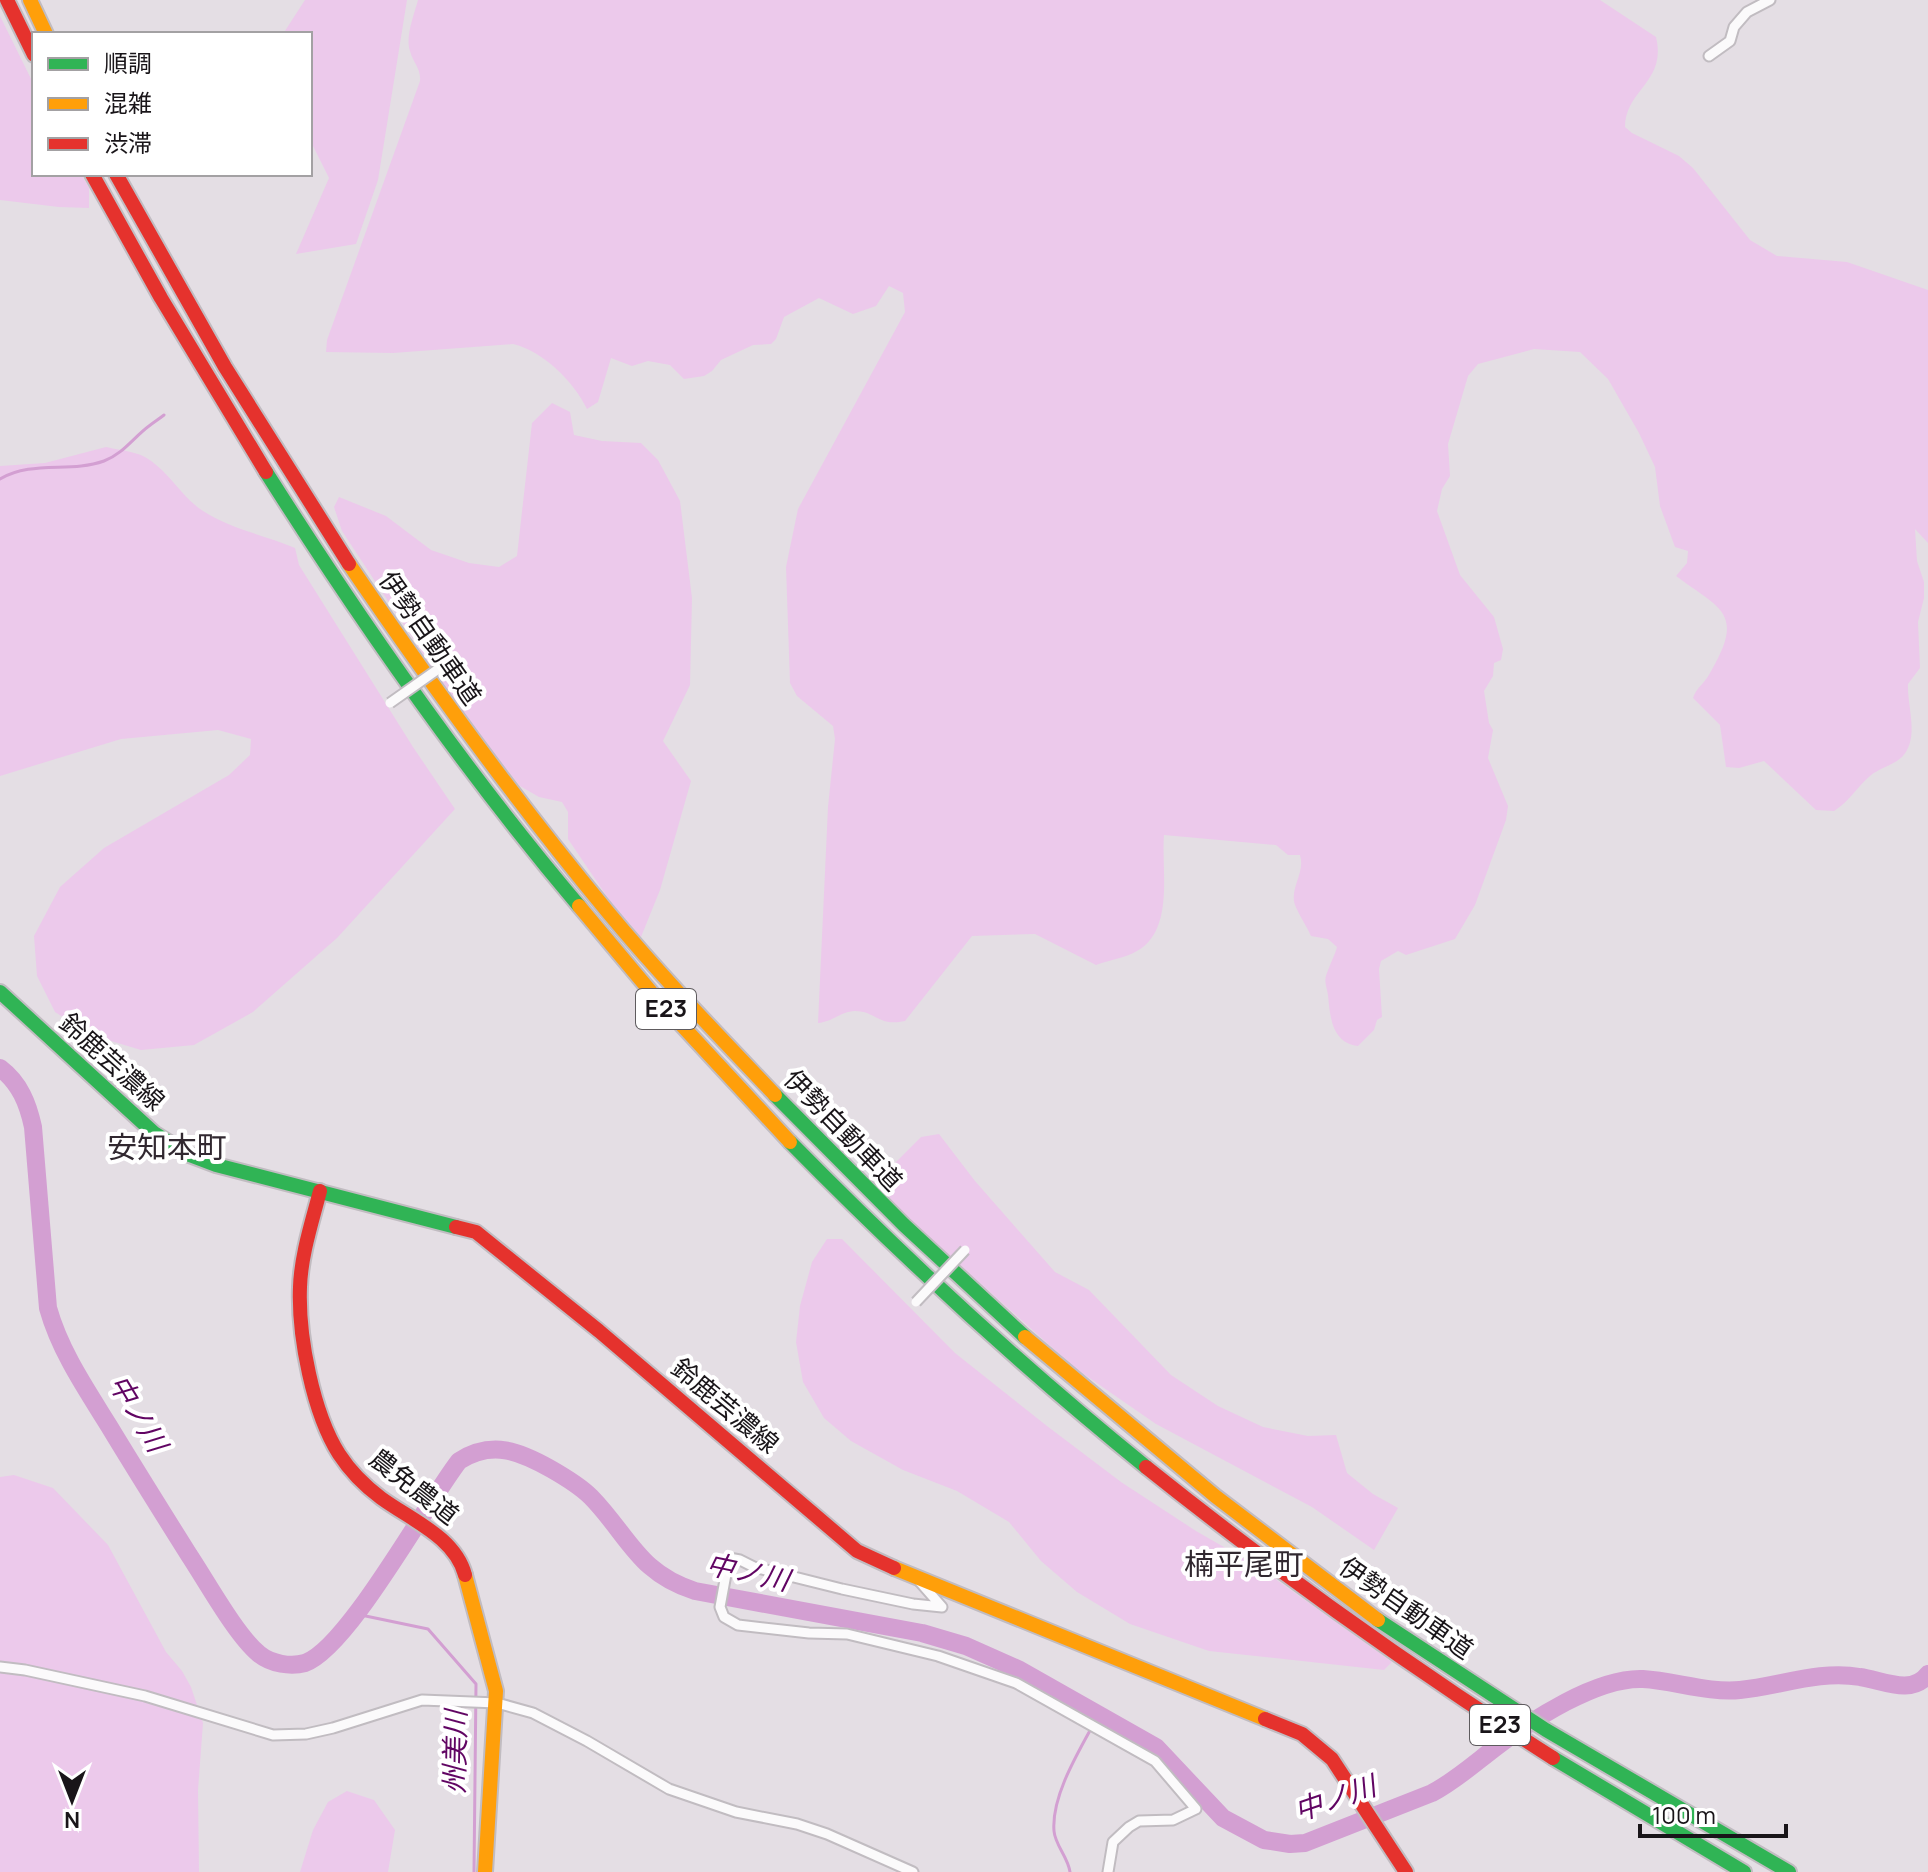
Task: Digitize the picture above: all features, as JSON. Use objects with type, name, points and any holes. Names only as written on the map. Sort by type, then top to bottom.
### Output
[{"type":"main road","points":[[7,0],[32,51]]},
{"type":"main road","points":[[30,0],[45,32]]},
{"type":"main road","name":"伊勢自動車道","points":[[93,176],[174,325],[279,496],[349,602],[428,713],[534,852],[651,992],[746,1097],[865,1217],[1081,1414],[1267,1563],[1427,1677],[1573,1772],[1744,1872]]},
{"type":"main road","name":"伊勢自動車道","points":[[117,176],[239,393],[370,597],[465,729],[559,852],[653,963],[848,1172],[1038,1350],[1218,1500],[1339,1592],[1585,1755],[1789,1872]]},
{"type":"main road","name":"鈴鹿芸濃線","points":[[0,992],[154,1133],[187,1154],[216,1165],[476,1232],[599,1331],[857,1551],[1302,1734],[1332,1759],[1406,1872]]},
{"type":"main road","name":"農免農道","points":[[320,1191],[303,1259],[299,1305],[321,1414],[332,1442],[343,1459],[370,1489],[431,1530],[462,1563],[496,1691],[491,1703],[485,1872]]},
{"type":"street","points":[[1709,56],[1730,41],[1734,27],[1747,12],[1770,0]]},
{"type":"street","points":[[390,703],[451,660]]},
{"type":"street","points":[[916,1302],[965,1250]]},
{"type":"street","points":[[915,1577],[942,1607],[842,1589],[729,1558],[720,1607],[724,1617],[738,1625],[847,1634],[938,1656],[1016,1683],[1155,1761],[1196,1809],[1173,1820],[1139,1821],[1129,1827],[1113,1842],[1108,1872]]},
{"type":"street","points":[[0,1667],[145,1696],[273,1735],[306,1734],[333,1728],[422,1700],[491,1703],[533,1713],[669,1789],[736,1812],[797,1824],[827,1834],[913,1872]]},
{"type":"shaded area","points":[[305,0],[407,0],[378,180],[356,244],[296,254],[329,178],[312,144],[312,32],[284,32]]},
{"type":"shaded area","points":[[418,0],[1600,0],[1656,37],[1656,65],[1631,104],[1625,127],[1679,156],[1693,168],[1750,240],[1777,256],[1847,262],[1928,290],[1928,543],[1915,529],[1924,598],[1918,622],[1920,668],[1908,684],[1912,732],[1907,749],[1898,760],[1870,776],[1834,811],[1816,810],[1764,761],[1739,768],[1726,767],[1720,725],[1693,698],[1708,677],[1726,637],[1727,625],[1723,615],[1706,597],[1676,576],[1687,563],[1688,551],[1675,547],[1660,506],[1655,467],[1608,379],[1580,352],[1534,349],[1478,364],[1468,376],[1448,444],[1450,476],[1442,489],[1437,511],[1460,575],[1494,617],[1503,649],[1501,660],[1494,663],[1493,676],[1484,691],[1493,730],[1488,758],[1508,806],[1506,820],[1475,905],[1455,939],[1406,955],[1398,951],[1381,961],[1382,1017],[1358,1046],[1343,1040],[1332,1020],[1325,978],[1337,947],[1328,939],[1311,936],[1295,904],[1300,855],[1288,855],[1276,845],[1164,835],[1161,914],[1157,929],[1137,951],[1096,965],[1035,934],[972,936],[905,1021],[889,1022],[855,1011],[818,1023],[828,807],[835,739],[833,726],[797,696],[790,683],[786,567],[798,509],[905,312],[903,293],[889,286],[876,306],[853,314],[819,298],[784,317],[771,344],[753,345],[721,360],[704,376],[684,379],[670,365],[648,361],[632,366],[611,358],[598,402],[587,409],[574,388],[556,369],[535,353],[513,344],[393,353],[326,352],[327,340],[420,81],[409,39]]},
{"type":"shaded area","points":[[0,16],[32,81],[32,176],[82,176],[89,188],[89,208],[0,200]]},
{"type":"shaded area","points":[[552,403],[570,412],[574,435],[602,441],[641,443],[658,460],[680,501],[692,598],[690,685],[663,741],[691,781],[660,890],[641,937],[610,901],[568,839],[568,812],[562,802],[539,797],[520,786],[493,753],[438,677],[342,531],[334,507],[339,497],[386,516],[431,550],[469,563],[499,567],[517,556],[532,423]]},
{"type":"shaded area","points":[[106,447],[139,454],[152,461],[187,498],[214,517],[295,548],[299,565],[455,809],[337,938],[253,1012],[194,1045],[141,1050],[91,1035],[55,1012],[37,976],[34,936],[60,887],[104,848],[229,775],[250,755],[251,739],[218,730],[121,739],[0,776],[0,466],[45,463]]},
{"type":"shaded area","points":[[939,1134],[975,1181],[1055,1272],[1089,1290],[1171,1375],[1218,1406],[1263,1427],[1308,1436],[1336,1435],[1347,1473],[1373,1494],[1398,1508],[1374,1550],[1312,1507],[1156,1424],[1075,1368],[897,1209],[881,1190],[883,1175],[921,1137]]},
{"type":"shaded area","points":[[827,1239],[842,1239],[955,1353],[1121,1482],[1257,1566],[1392,1662],[1384,1670],[1209,1651],[1130,1624],[1077,1592],[1041,1561],[1009,1522],[957,1491],[903,1470],[851,1441],[824,1418],[803,1382],[796,1342],[800,1306],[812,1262]]},
{"type":"shaded area","points":[[14,1475],[53,1488],[108,1545],[166,1652],[191,1687],[203,1723],[198,1790],[199,1872],[0,1872],[0,1477]]},
{"type":"shaded area","points":[[347,1791],[374,1800],[395,1830],[388,1872],[300,1872],[313,1830],[328,1802]]},
{"type":"waterway","points":[[0,479],[25,470],[104,461],[164,415]]},
{"type":"waterway","name":"中ノ川","points":[[0,1068],[22,1094],[33,1127],[48,1308],[59,1339],[83,1384],[222,1608],[250,1645],[275,1662],[287,1665],[305,1663],[323,1652],[364,1603],[459,1461],[483,1451],[505,1450],[528,1457],[577,1485],[604,1511],[647,1564],[676,1583],[695,1591],[922,1633],[966,1646],[1020,1670],[1156,1747],[1223,1818],[1264,1840],[1305,1843],[1432,1793],[1546,1713],[1586,1693],[1625,1680],[1655,1680],[1716,1690],[1740,1690],[1845,1675],[1905,1685],[1921,1681],[1928,1674]]},
{"type":"waterway","name":"州美川","points":[[356,1614],[428,1629],[476,1684],[474,1872]]},
{"type":"waterway","points":[[1070,1872],[1055,1836],[1054,1817],[1062,1786],[1099,1714]]},
{"type":"traffic: fast","points":[[266,472],[415,694],[495,802],[579,906]]},
{"type":"traffic: fast","points":[[0,992],[154,1133],[187,1154],[216,1165],[456,1227]]},
{"type":"traffic: fast","points":[[775,1095],[904,1225],[1025,1337]]},
{"type":"traffic: fast","points":[[790,1142],[964,1310],[1146,1467]]},
{"type":"traffic: fast","points":[[1378,1620],[1546,1730],[1789,1872]]},
{"type":"traffic: fast","points":[[1553,1758],[1744,1872]]},
{"type":"traffic: slow","points":[[30,0],[45,32]]},
{"type":"traffic: slow","points":[[349,564],[539,827],[648,958],[775,1095]]},
{"type":"traffic: slow","points":[[579,906],[651,992],[790,1142]]},
{"type":"traffic: slow","points":[[1025,1337],[1215,1496],[1378,1620]]},
{"type":"traffic: slow","points":[[894,1568],[1265,1719]]},
{"type":"traffic: slow","points":[[465,1575],[496,1691],[485,1872]]},
{"type":"traffic: jam","points":[[7,0],[32,51]]},
{"type":"traffic: jam","points":[[93,176],[161,298],[266,472]]},
{"type":"traffic: jam","points":[[117,176],[225,367],[349,564]]},
{"type":"traffic: jam","points":[[320,1191],[302,1263],[300,1307],[309,1374],[322,1418],[339,1454],[353,1472],[381,1498],[442,1540],[460,1562],[465,1575]]},
{"type":"traffic: jam","points":[[456,1227],[476,1232],[599,1331],[857,1551],[894,1568]]},
{"type":"traffic: jam","points":[[1146,1467],[1345,1618],[1553,1758]]},
{"type":"traffic: jam","points":[[1265,1719],[1302,1734],[1332,1759],[1406,1872]]},
{"type":"district","name":"安知本町","points":[[167,1148]]},
{"type":"district","name":"楠平尾町","points":[[1244,1565]]}]
